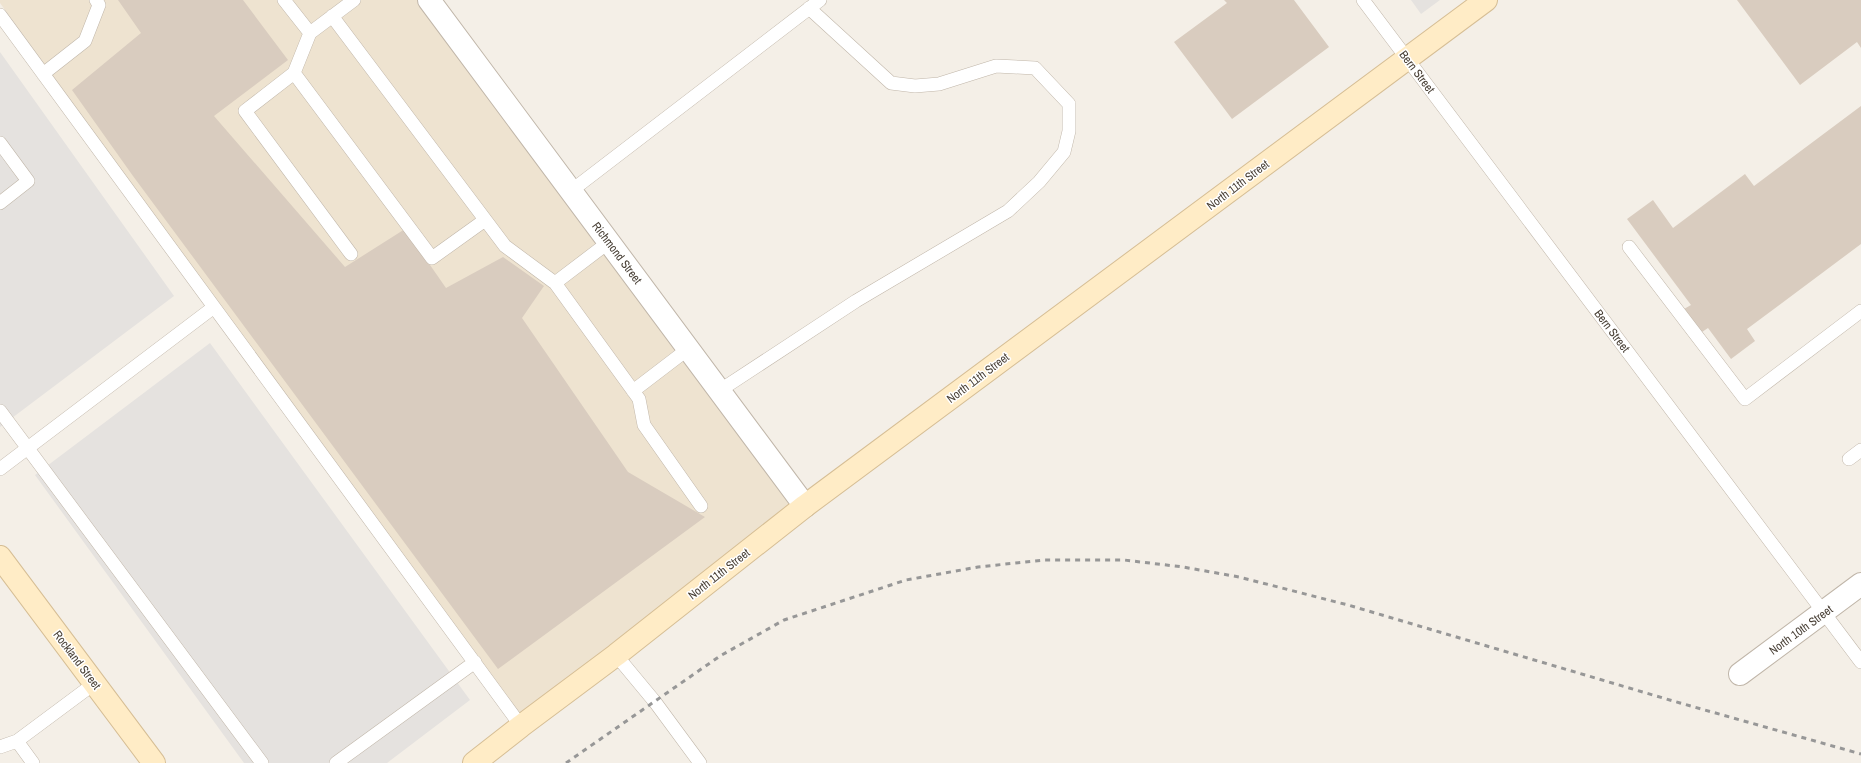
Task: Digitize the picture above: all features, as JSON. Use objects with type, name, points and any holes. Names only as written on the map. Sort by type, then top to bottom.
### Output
[{"type":"street","name":"Richmond Street","points":[[429,0],[805,506]]},
{"type":"street","name":"North 11th Street","points":[[474,763],[616,655],[805,506],[1407,59],[1475,3]]},
{"type":"street","name":"Rockland Street","points":[[0,557],[154,763]]},
{"type":"street","name":"North 10th Street","points":[[1740,674],[1861,584]]},
{"type":"lane","points":[[43,74],[85,41],[99,5],[96,0]]},
{"type":"lane","points":[[284,0],[310,33]]},
{"type":"lane","points":[[351,254],[245,111],[294,73],[310,33],[354,0]]},
{"type":"lane","name":"Bern Street","points":[[1363,0],[1861,662]]},
{"type":"lane","points":[[571,191],[814,4],[891,82],[921,86],[939,84],[996,66],[1035,68],[1069,104],[1069,131],[1064,152],[1039,182],[1008,211],[856,301],[720,391]]},
{"type":"lane","points":[[0,15],[521,726]]},
{"type":"lane","points":[[332,16],[505,246],[555,283],[639,399],[644,425],[701,506]]},
{"type":"lane","points":[[294,73],[432,258],[485,220]]},
{"type":"lane","points":[[0,143],[28,181],[0,204]]},
{"type":"lane","points":[[555,283],[609,242]]},
{"type":"lane","points":[[1629,247],[1745,399],[1861,311]]},
{"type":"lane","points":[[0,469],[214,307]]},
{"type":"lane","points":[[633,392],[688,349]]},
{"type":"lane","points":[[0,411],[262,763]]},
{"type":"lane","points":[[1849,459],[1861,450]]},
{"type":"lane","points":[[616,655],[655,702],[700,763]]},
{"type":"lane","points":[[336,763],[475,662]]},
{"type":"lane","points":[[0,747],[17,741],[95,683]]},
{"type":"lane","points":[[17,741],[33,763]]},
{"type":"shaded area","points":[[0,0],[429,0],[805,506],[521,726],[0,3]]},
{"type":"shaded area","points":[[1411,0],[1440,0],[1421,14]]},
{"type":"shaded area","points":[[0,52],[174,296],[0,427]]},
{"type":"shaded area","points":[[210,343],[470,700],[387,763],[244,763],[35,475]]},
{"type":"building","points":[[118,0],[243,0],[288,60],[214,116],[345,267],[405,229],[446,288],[503,257],[544,286],[522,318],[628,472],[705,517],[498,669],[133,176],[72,90],[141,33]]},
{"type":"building","points":[[1224,0],[1294,0],[1329,47],[1232,119],[1174,42],[1227,3]]},
{"type":"building","points":[[1737,0],[1861,0],[1861,48],[1857,42],[1800,85]]},
{"type":"building","points":[[1861,106],[1861,244],[1747,329],[1755,341],[1731,359],[1708,328],[1702,332],[1684,309],[1691,305],[1627,219],[1653,200],[1673,228],[1745,174],[1754,186]]},
{"type":"railway","points":[[566,763],[720,656],[784,620],[906,580],[978,567],[1044,560],[1124,560],[1183,567],[1239,577],[1348,605],[1680,703],[1861,754]]}]
